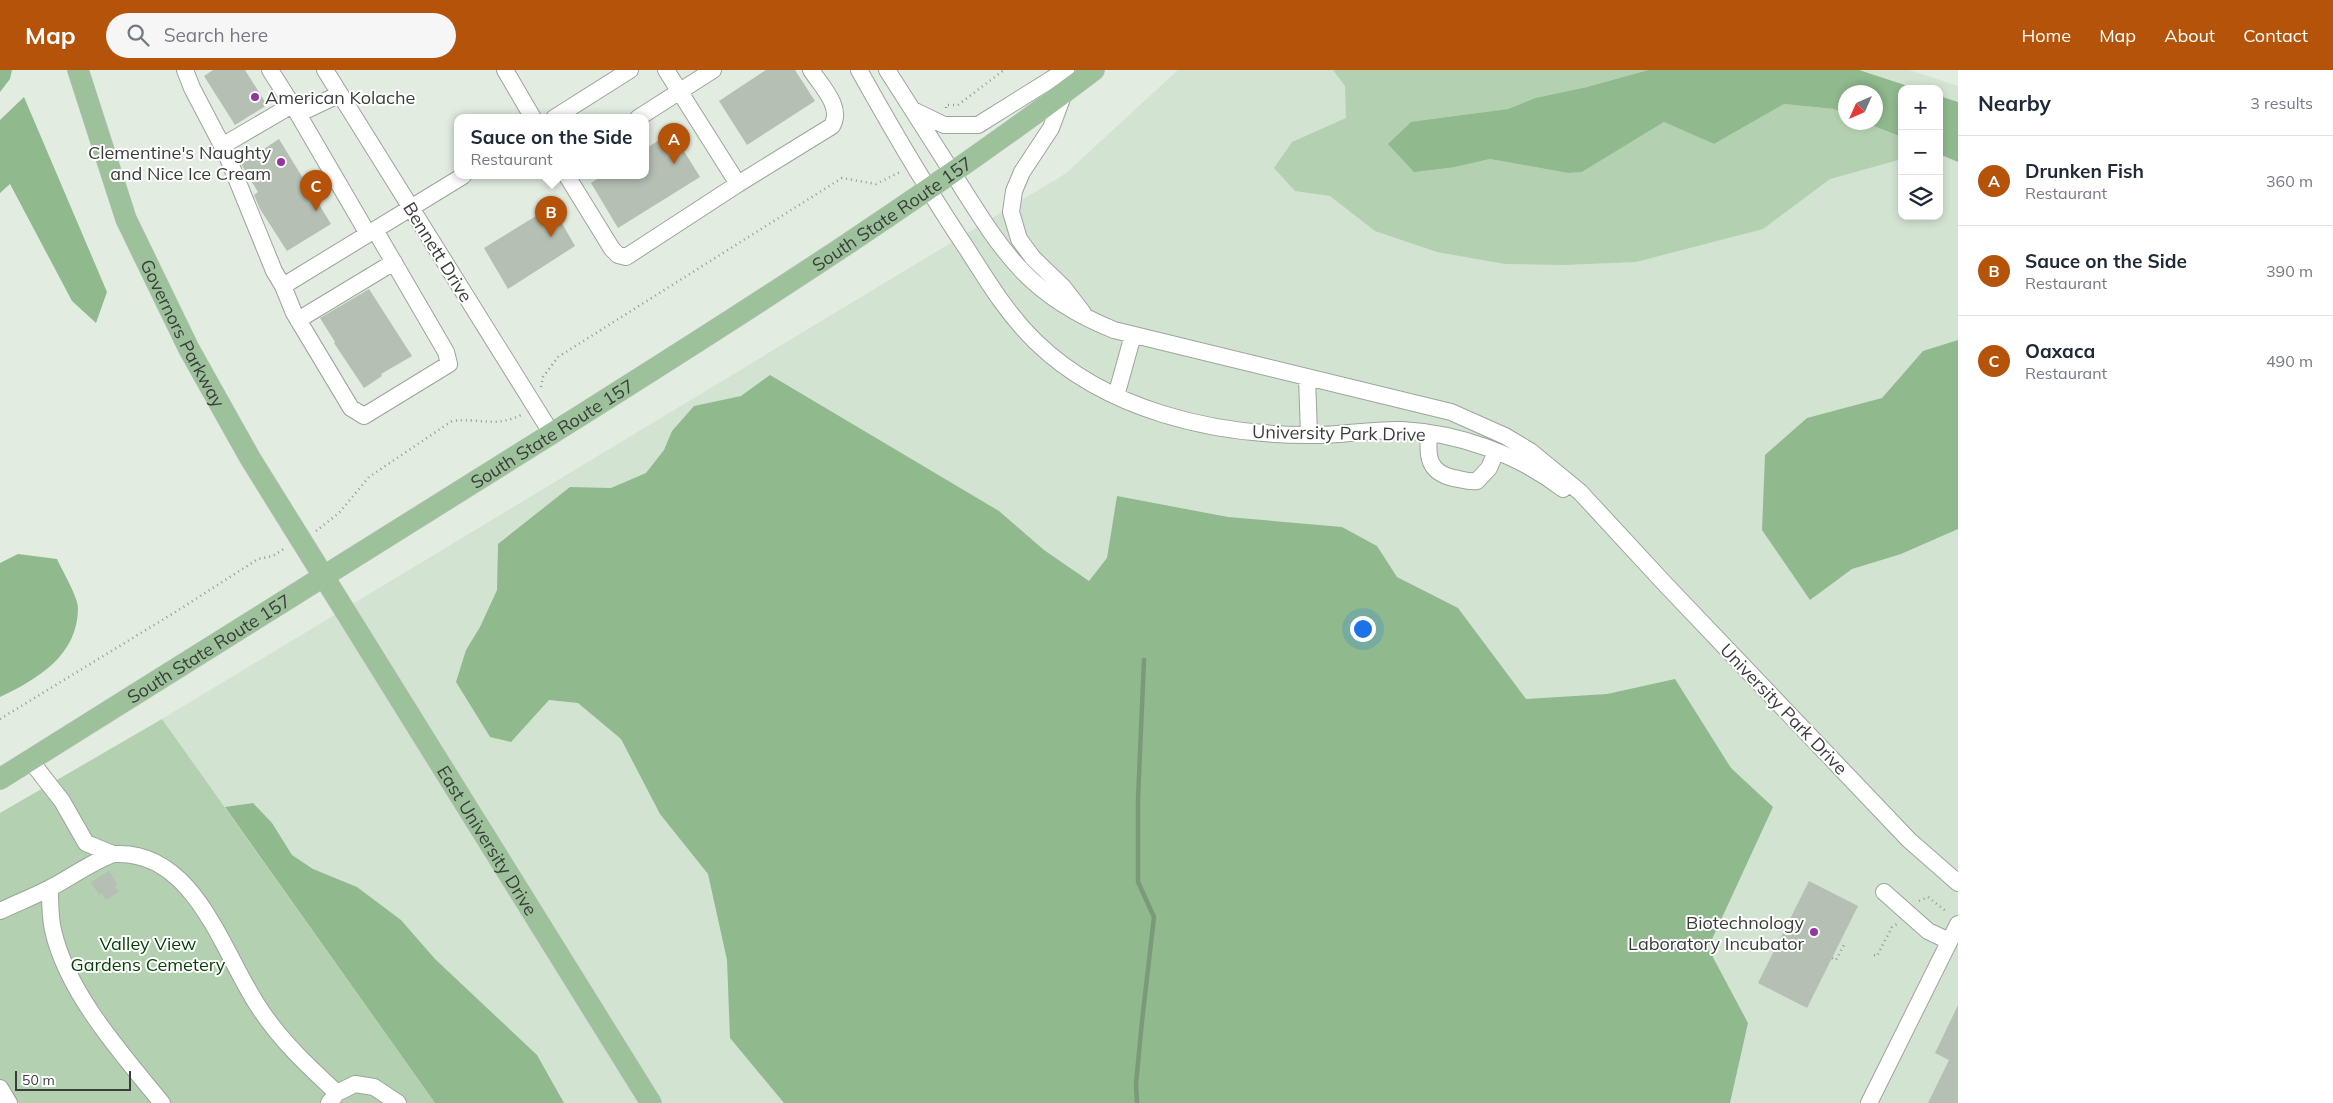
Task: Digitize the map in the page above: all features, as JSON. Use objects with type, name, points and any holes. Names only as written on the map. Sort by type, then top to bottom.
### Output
[{"type":"main road","name":"Governors Parkway","points":[[78,70],[126,220],[208,386],[250,458],[325,577]]},
{"type":"main road","name":"South State Route 157","points":[[0,779],[726,324],[952,173],[1094,70]]},
{"type":"main road","name":"East University Drive","points":[[325,577],[651,1103]]},
{"type":"street","points":[[185,70],[192,88],[222,146],[274,271],[298,320],[351,408],[364,416],[449,364],[446,352],[394,262],[371,232],[270,70]]},
{"type":"street","name":"Bennett Drive","points":[[325,70],[552,434]]},
{"type":"street","points":[[505,70],[531,114]]},
{"type":"street","points":[[560,114],[630,70]]},
{"type":"street","points":[[666,70],[738,184]]},
{"type":"street","points":[[644,114],[713,70]]},
{"type":"street","points":[[570,179],[612,249],[618,255],[626,257],[832,126],[836,118],[836,109],[812,70]]},
{"type":"street","name":"University Park Drive","points":[[858,70],[927,190],[1009,314],[1036,343],[1062,365],[1116,396],[1186,420],[1225,428],[1270,434],[1310,436],[1401,430],[1448,437],[1518,461],[1550,479],[1615,529]]},
{"type":"street","name":"University Park Drive","points":[[886,70],[998,243],[1013,263],[1054,299],[1087,319],[1133,335],[1450,412],[1504,436],[1558,472],[1580,492],[1909,840],[1958,883]]},
{"type":"street","points":[[912,110],[944,125],[978,125],[1066,70]]},
{"type":"street","points":[[1064,93],[1051,128],[1022,172],[1014,191],[1011,212],[1019,239],[1033,258],[1063,286],[1087,319]]},
{"type":"street","points":[[222,146],[295,110],[340,94]]},
{"type":"street","points":[[283,286],[458,179]]},
{"type":"street","points":[[298,320],[394,262]]},
{"type":"street","points":[[1116,396],[1133,335]]},
{"type":"street","points":[[1308,377],[1310,436]]},
{"type":"street","points":[[1429,434],[1429,460],[1433,468],[1445,476],[1477,481],[1486,472],[1496,452]]},
{"type":"street","points":[[30,760],[62,801],[86,843],[113,854],[142,856],[168,868],[191,891],[210,919],[242,980],[260,1009],[281,1038],[333,1098],[355,1084],[374,1087],[398,1103]]},
{"type":"street","points":[[0,911],[50,888],[113,854]]},
{"type":"street","points":[[50,888],[53,930],[66,964],[81,995],[106,1032],[162,1103]]},
{"type":"street","points":[[1884,892],[1928,931],[1950,941]]},
{"type":"street","points":[[1869,1103],[1950,941],[1954,919]]},
{"type":"street","points":[[0,1088],[9,1103]]},
{"type":"path","points":[[944,125],[946,105],[958,105],[1004,70]]},
{"type":"path","points":[[0,719],[177,611],[258,559],[273,556],[300,538],[321,529],[339,513],[369,476],[452,421],[464,419],[484,423],[510,421],[535,408],[543,377],[558,356],[842,178],[876,184],[895,175],[911,164]]},
{"type":"path","points":[[1916,904],[1928,897],[1954,919]]},
{"type":"path","points":[[1874,955],[1877,956],[1892,927],[1899,923]]},
{"type":"path","points":[[1832,958],[1836,960],[1844,945],[1846,946]]},
{"type":"shaded area","points":[[1178,70],[1909,70],[1958,86],[1958,1103],[435,1103],[162,719],[1065,174]]},
{"type":"green space","points":[[0,70],[12,70],[10,79],[0,92]]},
{"type":"green space","points":[[1333,70],[1648,70],[1587,87],[1535,98],[1508,109],[1460,116],[1455,167],[1490,159],[1568,173],[1582,172],[1664,122],[1714,144],[1784,104],[1838,111],[1838,130],[1883,130],[1898,135],[1898,160],[1830,179],[1763,229],[1636,262],[1563,265],[1505,264],[1437,252],[1375,231],[1330,196],[1295,191],[1274,168],[1292,142],[1346,118],[1345,86]]},
{"type":"green space","points":[[1648,70],[1859,70],[1905,85],[1898,85],[1898,135],[1883,130],[1883,85],[1838,85],[1838,111],[1784,104],[1714,144],[1664,122],[1582,172],[1568,173],[1490,159],[1455,167],[1414,172],[1388,144],[1411,122],[1508,109],[1535,98],[1587,87]]},
{"type":"green space","points":[[24,97],[107,292],[96,323],[72,301],[10,184],[0,193],[0,120]]},
{"type":"green space","points":[[1943,97],[1958,102],[1958,162],[1943,156]]},
{"type":"green space","points":[[1958,340],[1958,529],[1901,554],[1852,569],[1810,600],[1762,530],[1765,455],[1807,418],[1882,398],[1923,351]]},
{"type":"green space","points":[[770,375],[999,511],[1044,550],[1089,581],[1107,558],[1117,496],[1228,517],[1342,527],[1377,546],[1397,577],[1458,608],[1526,699],[1607,694],[1675,679],[1731,768],[1773,807],[1708,948],[1748,1023],[1730,1103],[784,1103],[730,1038],[727,960],[708,874],[660,814],[621,739],[578,703],[549,700],[511,742],[490,737],[456,682],[466,650],[480,627],[497,590],[498,544],[570,487],[611,488],[646,473],[664,450],[672,431],[694,406],[741,396]]},
{"type":"green space","points":[[18,554],[57,559],[77,603],[76,625],[71,639],[53,663],[28,682],[0,697],[0,563]]},
{"type":"green space","name":"Valley View Gardens Cemetery","points":[[162,719],[435,1103],[0,1103],[0,813]]},
{"type":"green space","points":[[253,803],[272,823],[292,855],[313,869],[357,887],[401,920],[435,959],[537,1055],[564,1103],[435,1103],[225,807]]},
{"type":"building","points":[[213,70],[245,70],[267,105],[235,125],[204,76]]},
{"type":"building","points":[[766,70],[795,70],[815,101],[747,145],[719,101]]},
{"type":"building","points":[[672,132],[700,177],[618,228],[591,183],[597,179],[649,179],[649,146]]},
{"type":"building","points":[[279,139],[331,224],[287,251],[260,209],[254,195],[258,192],[241,164]]},
{"type":"building","points":[[552,206],[575,246],[508,289],[484,248]]},
{"type":"building","points":[[369,289],[412,356],[381,374],[382,376],[364,388],[320,318]]},
{"type":"building","points":[[109,871],[117,884],[115,886],[119,892],[106,900],[102,893],[99,895],[91,882]]},
{"type":"building","name":"Biotechnology Laboratory Incubator","points":[[1809,881],[1858,906],[1807,1008],[1758,983]]},
{"type":"building","points":[[1958,1005],[1958,1103],[1928,1103],[1949,1060],[1935,1053]]},
{"type":"waterway","points":[[1137,1103],[1136,1084],[1154,917],[1138,882],[1138,799],[1144,660]]},
{"type":"place","name":"American Kolache","points":[[255,97]]},
{"type":"place","name":"Clementine's Naughty and Nice Ice Cream","points":[[281,162]]},
{"type":"place","name":"Drunken Fish","points":[[674,164]]},
{"type":"place","name":"Oaxaca","points":[[316,211]]},
{"type":"place","name":"Sauce on the Side","points":[[551,237]]},
{"type":"place","name":"Biotechnology Laboratory Incubator","points":[[1814,932]]}]
